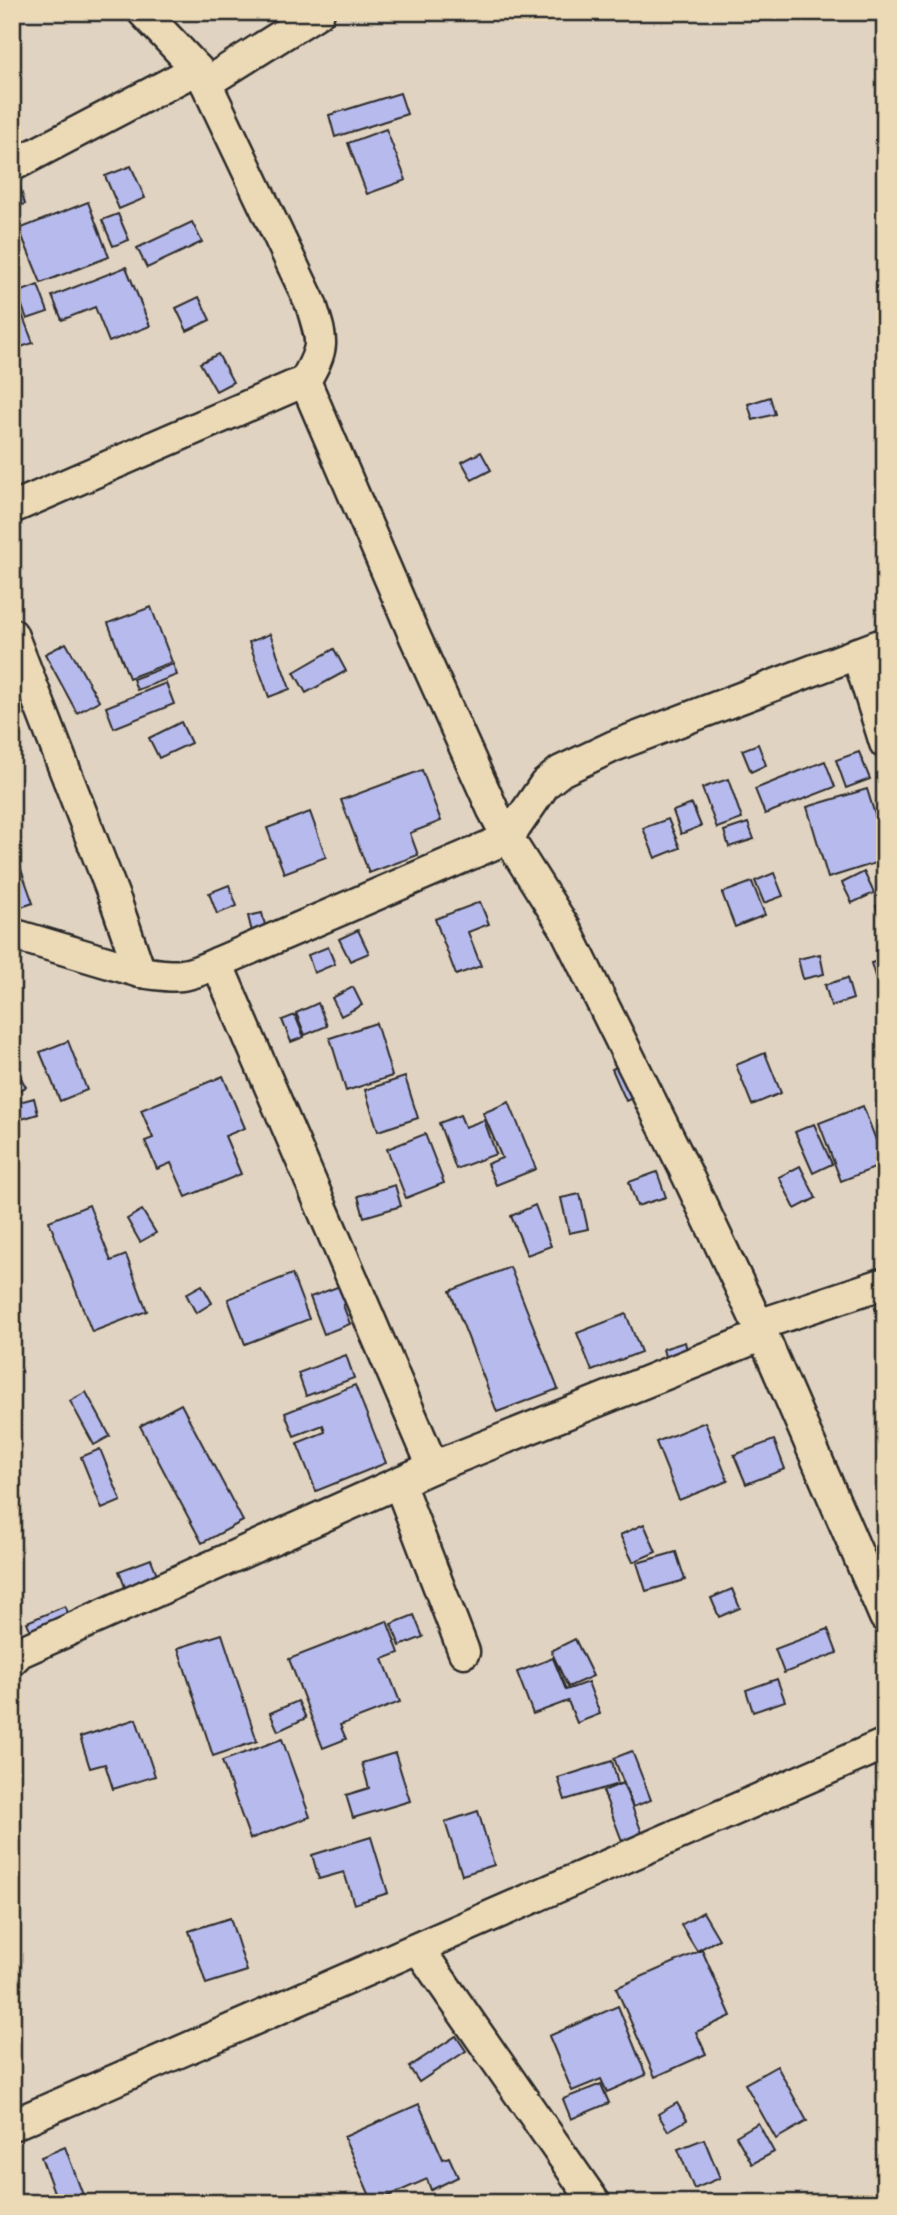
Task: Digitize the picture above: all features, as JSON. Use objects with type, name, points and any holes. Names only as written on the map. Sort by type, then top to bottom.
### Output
[{"type":"street","points":[[12,508],[305,381],[320,353],[319,331],[311,304],[202,76],[143,12]]},
{"type":"street","points":[[12,166],[202,76],[319,12]]},
{"type":"street","points":[[305,381],[415,637],[508,838],[565,928],[643,1083],[761,1330],[885,1617]]},
{"type":"street","points":[[12,634],[116,902],[140,972]]},
{"type":"street","points":[[12,934],[140,972],[174,977],[192,975],[508,838],[545,784],[580,761],[885,643]]},
{"type":"street","points":[[857,653],[885,743]]},
{"type":"street","points":[[218,963],[433,1467]]},
{"type":"street","points":[[12,1660],[20,1652],[433,1467],[761,1330],[885,1283]]},
{"type":"street","points":[[399,1483],[464,1652]]},
{"type":"street","points":[[12,2125],[885,1744]]},
{"type":"street","points":[[419,1949],[595,2203]]},
{"type":"building","points":[[400,93],[407,114],[335,137],[329,115]]},
{"type":"building","points":[[386,129],[406,180],[367,194],[348,143]]},
{"type":"building","points":[[131,166],[145,198],[119,209],[105,176]]},
{"type":"building","points":[[18,180],[25,204],[12,208],[12,181]]},
{"type":"building","points":[[88,202],[109,257],[41,283],[19,229]]},
{"type":"building","points":[[118,214],[129,240],[113,246],[102,220]]},
{"type":"building","points":[[192,222],[202,242],[147,268],[137,248]]},
{"type":"building","points":[[126,267],[150,326],[109,342],[95,307],[62,320],[52,296]]},
{"type":"building","points":[[38,285],[48,312],[27,319],[17,293]]},
{"type":"building","points":[[12,288],[33,343],[12,350]]},
{"type":"building","points":[[199,297],[210,320],[187,331],[176,308]]},
{"type":"building","points":[[218,354],[233,382],[216,391],[200,363]]},
{"type":"building","points":[[770,397],[775,414],[753,420],[748,404]]},
{"type":"building","points":[[481,452],[491,470],[472,480],[462,462]]},
{"type":"building","points":[[151,607],[172,662],[129,678],[108,623]]},
{"type":"building","points":[[270,634],[290,689],[269,697],[249,642]]},
{"type":"building","points":[[66,643],[99,701],[77,713],[45,654]]},
{"type":"building","points":[[334,649],[346,671],[306,693],[294,672]]},
{"type":"building","points":[[173,664],[177,675],[137,690],[133,679]]},
{"type":"building","points":[[166,683],[174,704],[114,728],[106,707]]},
{"type":"building","points":[[181,722],[191,743],[159,758],[149,738]]},
{"type":"building","points":[[758,744],[766,765],[751,772],[742,750]]},
{"type":"building","points":[[859,752],[870,779],[846,788],[836,760]]},
{"type":"building","points":[[825,761],[835,787],[765,814],[755,789]]},
{"type":"building","points":[[422,770],[441,821],[410,833],[418,855],[369,873],[341,800]]},
{"type":"building","points":[[728,779],[742,819],[717,828],[702,788]]},
{"type":"building","points":[[867,789],[885,847],[885,860],[828,878],[807,807]]},
{"type":"building","points":[[692,804],[701,826],[681,834],[673,811]]},
{"type":"building","points":[[310,812],[326,857],[284,873],[267,828]]},
{"type":"building","points":[[668,819],[680,848],[655,858],[643,828]]},
{"type":"building","points":[[748,823],[754,839],[729,847],[724,831]]},
{"type":"building","points":[[18,861],[33,903],[12,910],[12,863]]},
{"type":"building","points":[[864,872],[874,893],[852,903],[842,883]]},
{"type":"building","points":[[774,873],[783,896],[764,903],[755,881]]},
{"type":"building","points":[[752,882],[765,915],[735,927],[722,893]]},
{"type":"building","points":[[229,885],[237,906],[217,914],[209,893]]},
{"type":"building","points":[[480,902],[489,924],[468,932],[481,966],[456,975],[435,919]]},
{"type":"building","points":[[885,903],[885,924],[883,925],[876,906]]},
{"type":"building","points":[[262,913],[266,929],[252,932],[248,916]]},
{"type":"building","points":[[358,930],[369,953],[350,961],[339,939]]},
{"type":"building","points":[[328,947],[335,964],[314,973],[308,955]]},
{"type":"building","points":[[820,954],[824,974],[803,979],[798,959]]},
{"type":"building","points":[[885,959],[885,980],[877,983],[871,963]]},
{"type":"building","points":[[847,978],[853,999],[831,1006],[825,985]]},
{"type":"building","points":[[353,987],[362,1005],[341,1016],[332,998]]},
{"type":"building","points":[[318,1003],[327,1026],[305,1035],[296,1013]]},
{"type":"building","points":[[295,1015],[304,1037],[291,1042],[282,1020]]},
{"type":"building","points":[[376,1023],[392,1076],[346,1091],[330,1038]]},
{"type":"building","points":[[68,1041],[87,1090],[60,1101],[40,1052]]},
{"type":"building","points":[[765,1053],[781,1093],[752,1105],[736,1065]]},
{"type":"building","points":[[12,1062],[26,1087],[12,1094]]},
{"type":"building","points":[[628,1062],[641,1094],[626,1101],[612,1069]]},
{"type":"building","points":[[223,1076],[245,1128],[225,1136],[241,1174],[186,1197],[171,1163],[157,1169],[145,1141],[153,1138],[141,1110]]},
{"type":"building","points":[[405,1077],[418,1118],[378,1131],[365,1090]]},
{"type":"building","points":[[34,1098],[38,1114],[12,1122],[12,1104]]},
{"type":"building","points":[[509,1102],[536,1169],[496,1185],[487,1164],[502,1158],[483,1113]]},
{"type":"building","points":[[863,1106],[885,1164],[841,1181],[819,1123]]},
{"type":"building","points":[[460,1115],[465,1127],[484,1120],[496,1154],[456,1169],[439,1123]]},
{"type":"building","points":[[814,1124],[832,1164],[813,1173],[795,1132]]},
{"type":"building","points":[[425,1134],[444,1183],[406,1198],[387,1149]]},
{"type":"building","points":[[800,1166],[816,1198],[795,1209],[779,1177]]},
{"type":"building","points":[[657,1172],[666,1197],[637,1206],[629,1182]]},
{"type":"building","points":[[395,1185],[401,1206],[364,1217],[358,1196]]},
{"type":"building","points":[[580,1194],[588,1229],[569,1233],[561,1198]]},
{"type":"building","points":[[89,1205],[111,1261],[126,1255],[147,1311],[92,1332],[49,1221]]},
{"type":"building","points":[[535,1205],[551,1246],[527,1255],[511,1216]]},
{"type":"building","points":[[142,1210],[156,1233],[140,1242],[127,1219]]},
{"type":"building","points":[[510,1267],[558,1389],[497,1412],[450,1291]]},
{"type":"building","points":[[292,1274],[309,1319],[245,1344],[228,1299]]},
{"type":"building","points":[[359,1279],[366,1297],[343,1305],[350,1324],[324,1334],[310,1297]]},
{"type":"building","points":[[202,1285],[212,1303],[196,1313],[186,1294]]},
{"type":"building","points":[[885,1304],[885,1333],[875,1308]]},
{"type":"building","points":[[626,1314],[641,1352],[592,1371],[577,1333]]},
{"type":"building","points":[[685,1342],[689,1358],[667,1364],[663,1349]]},
{"type":"building","points":[[346,1355],[354,1378],[306,1396],[298,1373]]},
{"type":"building","points":[[355,1385],[386,1463],[316,1491],[297,1443],[325,1432],[323,1425],[294,1436],[285,1413]]},
{"type":"building","points":[[86,1392],[110,1436],[94,1445],[70,1401]]},
{"type":"building","points":[[181,1404],[243,1521],[202,1543],[140,1426]]},
{"type":"building","points":[[705,1422],[728,1481],[679,1500],[656,1442]]},
{"type":"building","points":[[774,1440],[785,1469],[746,1484],[734,1455]]},
{"type":"building","points":[[100,1449],[121,1501],[102,1509],[81,1457]]},
{"type":"building","points":[[644,1524],[656,1552],[633,1562],[620,1535]]},
{"type":"building","points":[[676,1552],[685,1580],[646,1591],[637,1563]]},
{"type":"building","points":[[151,1559],[160,1582],[128,1595],[119,1571]]},
{"type":"building","points":[[732,1589],[740,1608],[719,1617],[711,1598]]},
{"type":"building","points":[[65,1606],[76,1631],[37,1647],[27,1622]]},
{"type":"building","points":[[414,1615],[423,1637],[400,1646],[391,1624]]},
{"type":"building","points":[[387,1621],[399,1653],[383,1659],[400,1702],[340,1725],[346,1739],[323,1748],[289,1659]]},
{"type":"building","points":[[828,1629],[837,1653],[784,1673],[775,1649]]},
{"type":"building","points":[[222,1634],[257,1741],[213,1756],[178,1648]]},
{"type":"building","points":[[575,1639],[593,1676],[568,1687],[551,1651]]},
{"type":"building","points":[[553,1658],[566,1690],[588,1682],[600,1714],[577,1723],[568,1701],[533,1714],[517,1672]]},
{"type":"building","points":[[777,1679],[785,1701],[753,1712],[746,1690]]},
{"type":"building","points":[[298,1701],[306,1718],[278,1731],[270,1713]]},
{"type":"building","points":[[136,1719],[155,1776],[113,1789],[105,1764],[90,1768],[80,1737]]},
{"type":"building","points":[[282,1739],[310,1817],[250,1839],[222,1761]]},
{"type":"building","points":[[632,1751],[651,1800],[633,1807],[614,1758]]},
{"type":"building","points":[[395,1753],[410,1801],[353,1818],[346,1795],[369,1788],[362,1763]]},
{"type":"building","points":[[612,1761],[618,1784],[565,1800],[558,1778]]},
{"type":"building","points":[[623,1783],[644,1838],[624,1846],[603,1791]]},
{"type":"building","points":[[478,1811],[494,1865],[462,1875],[445,1822]]},
{"type":"building","points":[[371,1837],[388,1893],[354,1904],[344,1872],[319,1879],[312,1855]]},
{"type":"building","points":[[703,1912],[719,1939],[697,1951],[681,1925]]},
{"type":"building","points":[[230,1918],[247,1971],[206,1984],[189,1931]]},
{"type":"building","points":[[702,1950],[731,2016],[696,2032],[706,2054],[655,2077],[616,1988]]},
{"type":"building","points":[[618,2006],[646,2075],[607,2092],[601,2079],[572,2091],[549,2036]]},
{"type":"building","points":[[456,2036],[466,2051],[419,2082],[409,2067]]},
{"type":"building","points":[[777,2066],[807,2121],[776,2139],[745,2084]]},
{"type":"building","points":[[601,2084],[609,2103],[571,2119],[563,2099]]},
{"type":"building","points":[[677,2103],[687,2120],[668,2131],[658,2114]]},
{"type":"building","points":[[419,2104],[443,2159],[449,2157],[458,2177],[431,2190],[427,2179],[373,2203],[344,2137]]},
{"type":"building","points":[[758,2123],[774,2152],[752,2164],[736,2136]]},
{"type":"building","points":[[704,2139],[720,2178],[694,2189],[678,2149]]},
{"type":"building","points":[[65,2147],[86,2203],[58,2203],[41,2157]]}]
